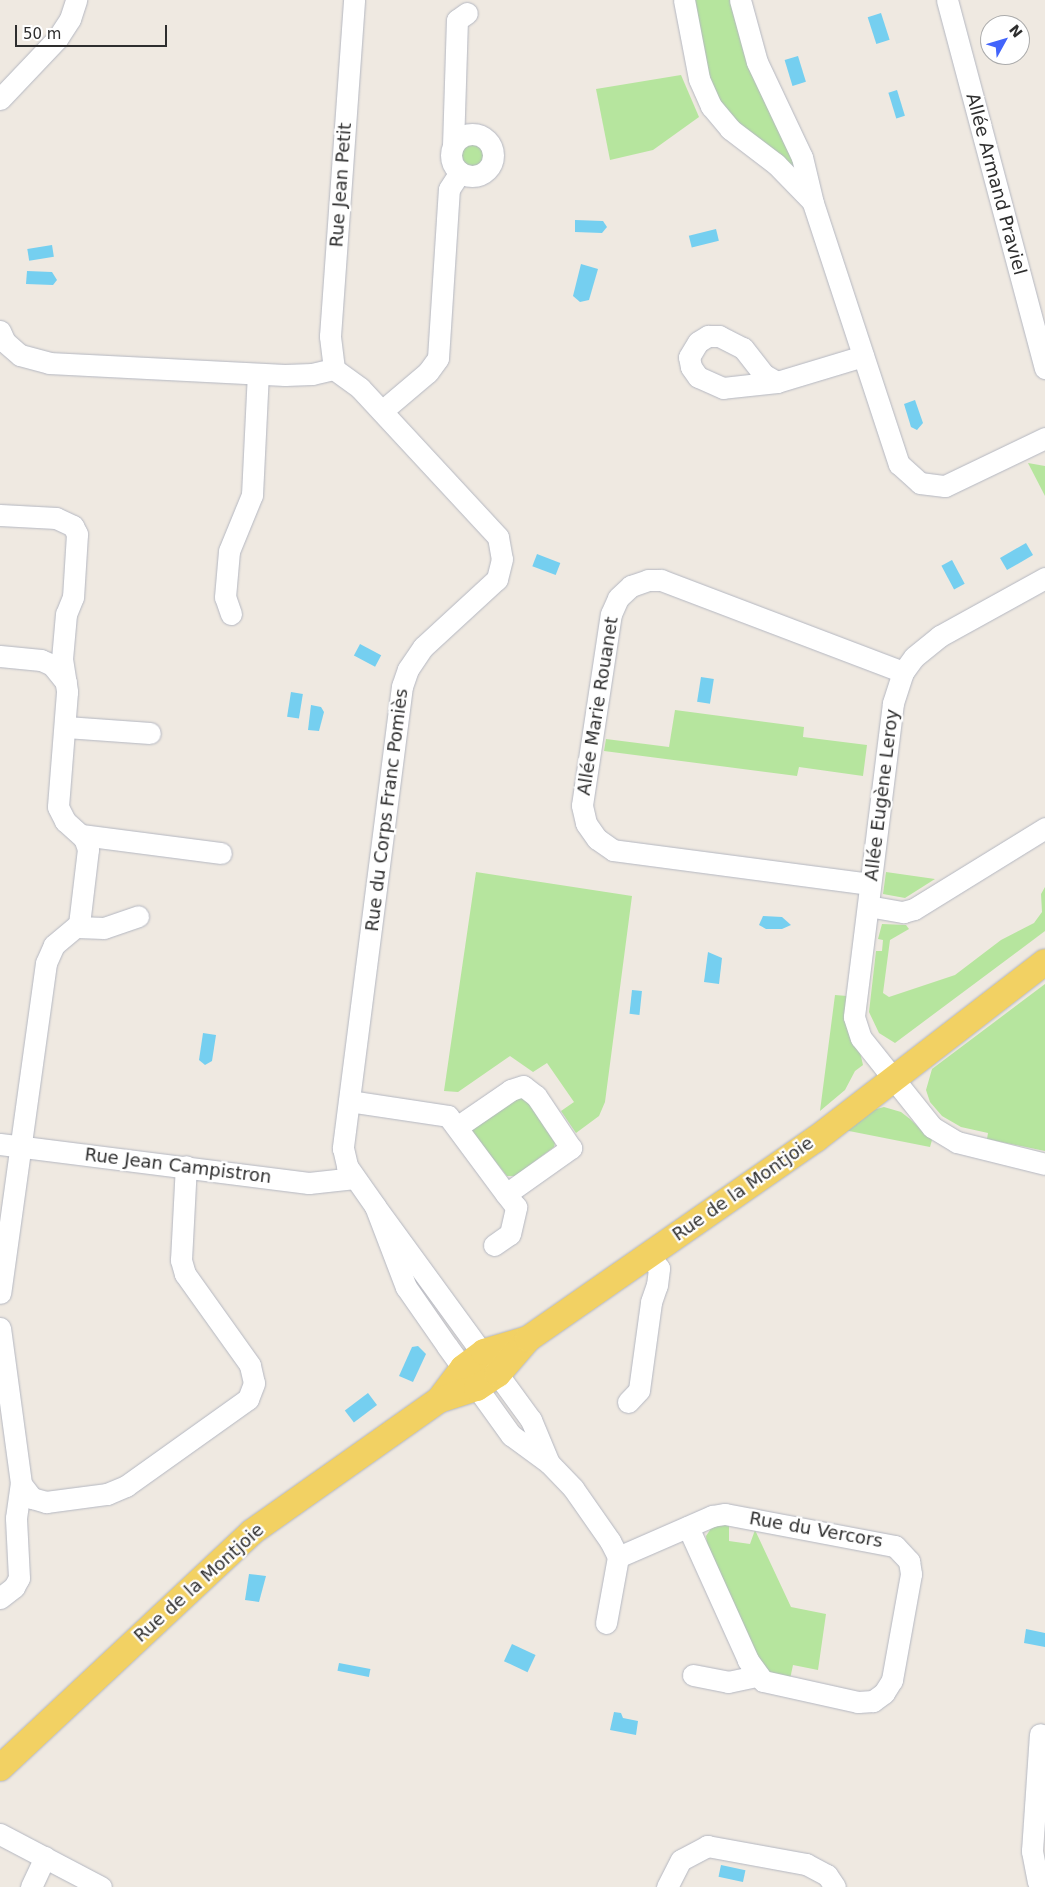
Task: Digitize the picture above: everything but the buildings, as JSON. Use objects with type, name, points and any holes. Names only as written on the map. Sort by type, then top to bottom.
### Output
[{"type":"main road","name":"Rue de la Montjoie","points":[[0,1768],[225,1554],[439,1400],[479,1377],[528,1339],[654,1262],[1045,962]]},
{"type":"main road","name":"Rue de la Montjoie","points":[[479,1377],[484,1352],[528,1339]]},
{"type":"street","points":[[0,99],[57,39],[70,19],[76,0]]},
{"type":"street","name":"Rue Jean Petit","points":[[334,369],[330,336],[354,0]]},
{"type":"street","points":[[684,0],[698,79],[711,106],[730,129],[781,169],[813,203]]},
{"type":"street","points":[[740,0],[758,62],[802,157],[813,203],[896,458],[904,472],[920,483],[936,486],[953,483],[1045,438]]},
{"type":"street","name":"Allée Armand Praviel","points":[[947,0],[1045,368]]},
{"type":"street","points":[[453,146],[464,135],[480,135],[492,147],[493,155],[487,170],[472,176],[460,172],[452,163],[457,20],[467,13]]},
{"type":"street","points":[[382,411],[428,372],[438,358],[449,189],[460,172]]},
{"type":"street","points":[[0,331],[11,348],[38,362],[258,374],[312,374],[334,369]]},
{"type":"street","points":[[777,382],[863,356]]},
{"type":"street","name":"Rue du Corps Franc Pomiès","points":[[334,369],[360,388],[382,411],[494,532],[500,543],[502,559],[494,583],[423,647],[408,669],[402,686],[343,1148],[347,1166],[355,1178],[484,1352]]},
{"type":"street","points":[[231,614],[225,597],[229,551],[252,496],[258,374]]},
{"type":"street","points":[[0,515],[56,518],[68,522],[75,530],[73,597],[66,614],[62,660],[66,682],[66,727],[58,807],[65,821],[82,835],[88,849],[77,927]]},
{"type":"street","name":"Allée Eugène Leroy","points":[[1045,578],[940,636],[914,657],[903,672],[894,703],[854,1024],[861,1038],[924,1120],[949,1139],[1045,1164]]},
{"type":"street","name":"Allée Marie Rouanet","points":[[870,884],[613,850],[596,839],[586,823],[582,804],[611,614],[618,598],[631,586],[648,580],[660,580],[903,672]]},
{"type":"street","points":[[0,656],[41,660],[52,665],[66,682]]},
{"type":"street","points":[[66,727],[150,733]]},
{"type":"street","points":[[868,906],[903,912],[914,909],[1045,828]]},
{"type":"street","points":[[82,835],[221,853]]},
{"type":"street","points":[[0,1293],[48,956],[54,945],[77,927],[104,928],[138,916]]},
{"type":"street","points":[[458,1127],[517,1087],[530,1089],[536,1096],[571,1148],[506,1194]]},
{"type":"street","points":[[349,1101],[439,1113],[448,1116],[516,1207],[510,1234],[494,1245]]},
{"type":"street","name":"Rue Jean Campistron","points":[[0,1144],[309,1183],[355,1178]]},
{"type":"street","points":[[21,1484],[32,1498],[46,1502],[107,1494],[126,1486],[248,1399],[254,1383],[250,1365],[185,1274],[181,1260],[186,1166]]},
{"type":"street","name":"Rue du Corps Franc Pomiès","points":[[375,1206],[406,1286],[479,1377],[511,1434],[550,1463],[573,1488],[618,1557]]},
{"type":"street","points":[[628,1402],[639,1390],[651,1302],[654,1262]]},
{"type":"street","points":[[0,1328],[21,1484],[8,1555],[19,1578],[14,1586],[0,1598]]},
{"type":"street","name":"Rue du Vercors","points":[[618,1557],[724,1514],[890,1544],[909,1562],[911,1574],[892,1680],[879,1698],[858,1702],[777,1687],[757,1676]]},
{"type":"street","points":[[688,1527],[757,1676],[728,1682],[693,1675]]},
{"type":"street","points":[[606,1623],[618,1557]]},
{"type":"street","points":[[1039,1883],[1032,1850],[1040,1734]]},
{"type":"street","points":[[0,1834],[101,1887]]},
{"type":"street","points":[[667,1887],[681,1860],[707,1846],[806,1864],[826,1875],[835,1887]]},
{"type":"street","points":[[31,1887],[46,1857]]},
{"type":"green space","points":[[691,0],[735,0],[799,178],[725,110],[709,84]]},
{"type":"green space","points":[[681,75],[699,117],[653,150],[610,160],[596,89]]},
{"type":"green space","points":[[472,141],[482,145],[486,155],[482,165],[472,169],[462,165],[458,155],[462,145]]},
{"type":"green space","points":[[1028,463],[1045,466],[1045,496]]},
{"type":"green space","points":[[675,710],[804,727],[803,737],[867,745],[863,776],[799,767],[797,776],[604,751],[606,739],[669,747]]},
{"type":"green space","points":[[476,872],[632,896],[605,1102],[599,1116],[576,1133],[561,1111],[574,1102],[547,1063],[533,1072],[510,1056],[458,1092],[444,1091]]},
{"type":"green space","points":[[886,872],[935,879],[905,898],[883,894]]},
{"type":"green space","points":[[1045,887],[1045,931],[895,1043],[879,1033],[869,1012],[876,951],[882,951],[883,940],[878,939],[882,924],[906,925],[909,929],[890,940],[883,993],[889,997],[955,975],[1001,940],[1034,923],[1042,912],[1041,894]]},
{"type":"green space","points":[[1045,984],[1045,1151],[987,1139],[988,1133],[961,1127],[942,1116],[930,1102],[926,1090],[932,1069]]},
{"type":"green space","points":[[835,995],[847,996],[863,1065],[855,1071],[845,1090],[820,1111]]},
{"type":"green space","points":[[524,1096],[555,1143],[554,1147],[515,1176],[507,1176],[470,1130],[515,1098]]},
{"type":"green space","points":[[884,1107],[901,1112],[910,1119],[932,1140],[930,1147],[844,1130],[873,1110]]},
{"type":"green space","points":[[721,1523],[729,1526],[729,1541],[750,1544],[755,1530],[791,1607],[826,1614],[818,1670],[793,1665],[790,1679],[773,1676],[759,1660],[707,1545],[706,1536],[712,1527]]},
{"type":"water","points":[[881,13],[890,40],[876,44],[868,17]]},
{"type":"water","points":[[798,56],[806,82],[793,86],[785,60]]},
{"type":"water","points":[[897,90],[905,116],[896,118],[888,93]]},
{"type":"water","points":[[575,220],[603,221],[607,227],[602,233],[575,232]]},
{"type":"water","points":[[716,229],[719,241],[692,247],[689,236]]},
{"type":"water","points":[[52,245],[54,257],[29,261],[27,249]]},
{"type":"water","points":[[581,264],[598,269],[589,300],[580,302],[573,296]]},
{"type":"water","points":[[27,271],[52,272],[57,280],[53,285],[26,284]]},
{"type":"water","points":[[915,400],[923,423],[917,430],[911,427],[904,404]]},
{"type":"water","points":[[1026,543],[1033,555],[1007,570],[1000,558]]},
{"type":"water","points":[[537,554],[560,563],[556,575],[532,566]]},
{"type":"water","points":[[952,560],[965,584],[954,589],[941,566]]},
{"type":"water","points":[[360,644],[381,655],[375,667],[354,655]]},
{"type":"water","points":[[701,677],[714,679],[710,704],[697,702]]},
{"type":"water","points":[[291,692],[303,694],[299,719],[287,717]]},
{"type":"water","points":[[311,705],[321,707],[324,712],[319,731],[308,730]]},
{"type":"water","points":[[763,916],[782,917],[791,925],[782,929],[766,929],[759,925]]},
{"type":"water","points":[[708,952],[722,958],[719,984],[704,982]]},
{"type":"water","points":[[632,990],[642,991],[639,1015],[629,1014]]},
{"type":"water","points":[[203,1033],[216,1035],[212,1061],[205,1065],[199,1060]]},
{"type":"water","points":[[418,1346],[426,1354],[413,1382],[399,1376],[412,1347]]},
{"type":"water","points":[[368,1393],[377,1405],[354,1422],[345,1410]]},
{"type":"water","points":[[249,1574],[266,1576],[259,1602],[245,1600]]},
{"type":"water","points":[[1026,1629],[1045,1633],[1045,1647],[1024,1643]]},
{"type":"water","points":[[512,1644],[536,1655],[528,1672],[504,1661]]},
{"type":"water","points":[[339,1663],[370,1669],[369,1677],[337,1671]]},
{"type":"water","points":[[614,1712],[621,1713],[623,1718],[638,1721],[636,1735],[610,1730]]},
{"type":"water","points":[[721,1865],[745,1870],[743,1882],[719,1877]]}]
